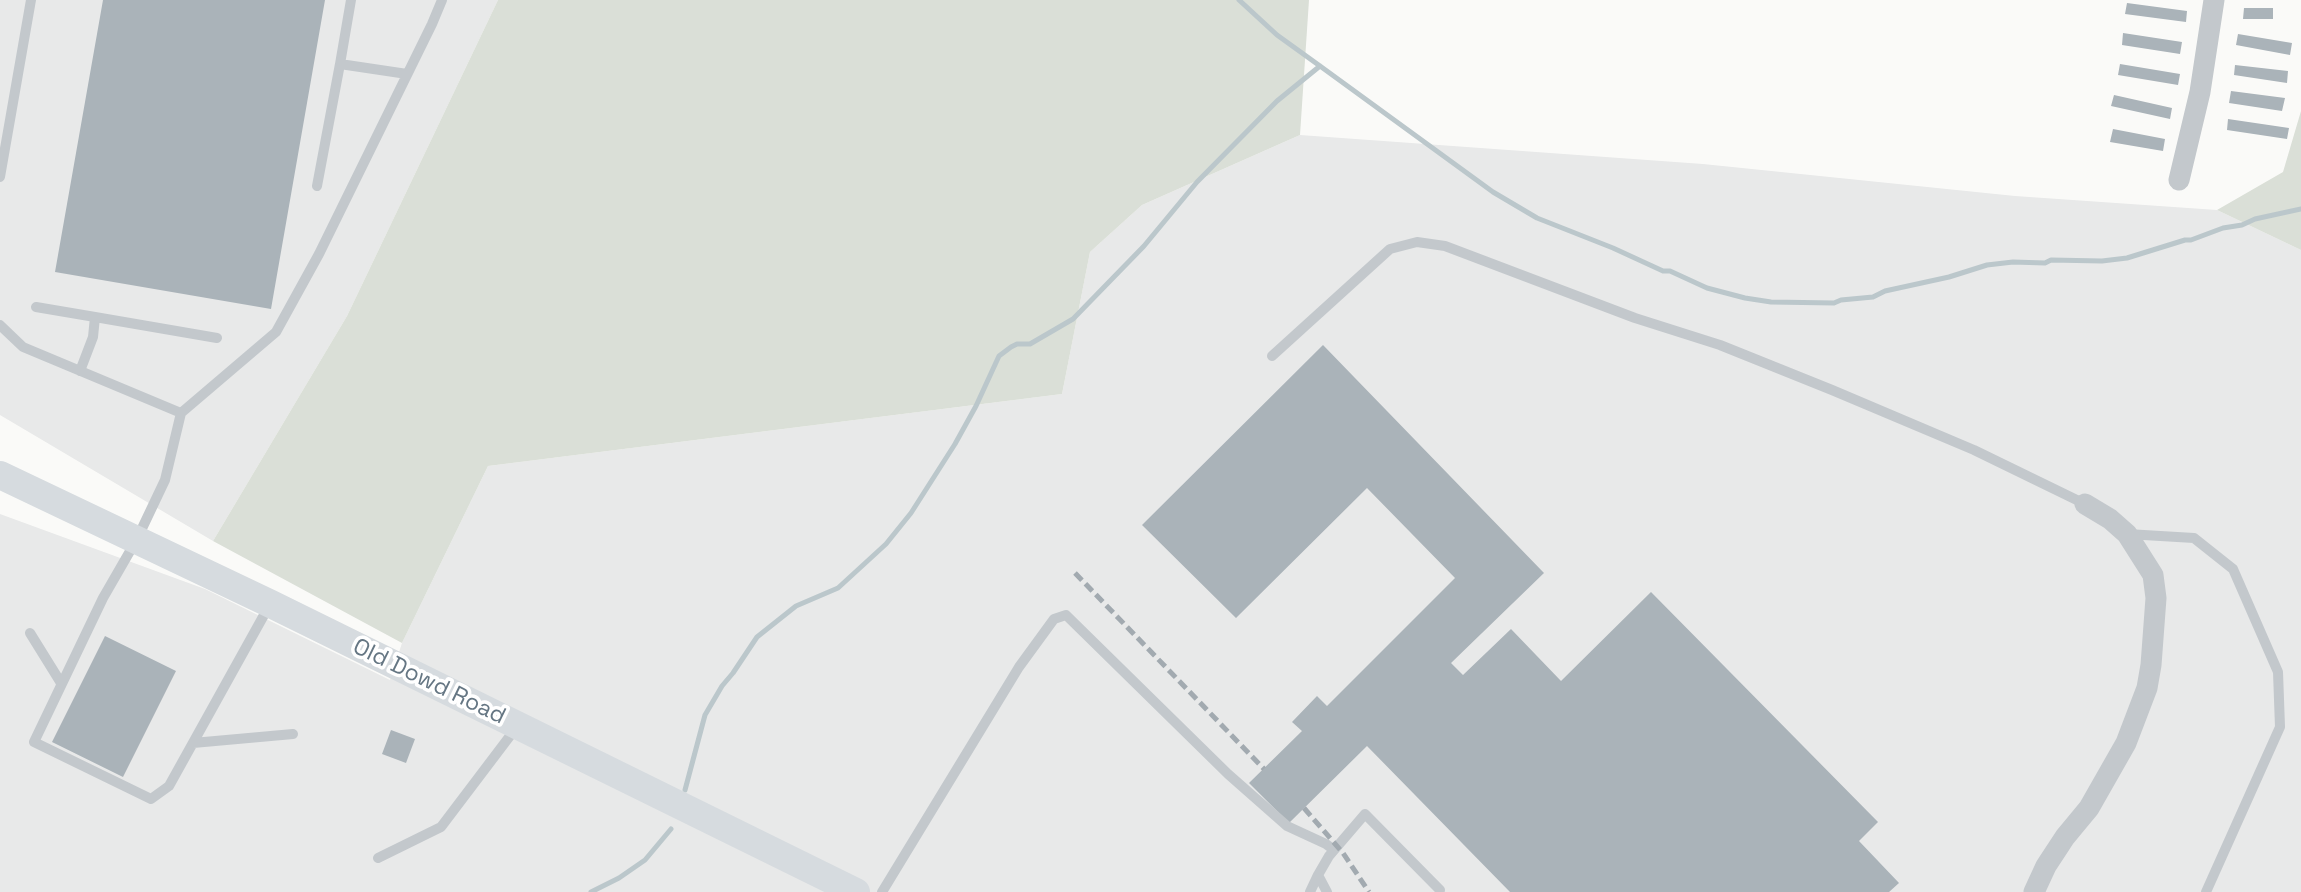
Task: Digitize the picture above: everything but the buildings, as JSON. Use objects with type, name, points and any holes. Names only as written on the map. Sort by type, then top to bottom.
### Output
[{"type":"street","points":[[2179,180],[2200,92],[2214,0]]},
{"type":"street","name":"Old Dowd Road","points":[[0,474],[856,892]]},
{"type":"street","points":[[2035,892],[2046,866],[2089,808],[2109,775],[2137,718],[2147,688],[2155,632],[2156,598],[2153,575],[2127,534],[2110,519],[2085,504]]},
{"type":"lane","points":[[0,177],[31,0]]},
{"type":"lane","points":[[317,186],[351,0]]},
{"type":"lane","points":[[271,604],[169,786],[150,799],[34,742],[103,598],[136,540],[165,480],[181,413],[276,332],[319,254],[442,0]]},
{"type":"lane","points":[[340,64],[407,74]]},
{"type":"lane","points":[[1272,356],[1390,249],[1417,242],[1445,246],[1635,318],[1720,345],[1832,390],[1974,450],[2085,504]]},
{"type":"lane","points":[[36,307],[217,338]]},
{"type":"lane","points":[[80,371],[93,337],[95,317]]},
{"type":"lane","points":[[0,325],[23,347],[181,413]]},
{"type":"lane","points":[[2127,534],[2194,538],[2233,569],[2278,673],[2280,727],[2206,892]]},
{"type":"lane","points":[[882,892],[1019,667],[1054,619],[1066,615],[1227,774],[1287,826],[1334,850]]},
{"type":"lane","points":[[30,633],[61,683]]},
{"type":"lane","points":[[378,858],[441,827],[518,726]]},
{"type":"lane","points":[[193,743],[293,734]]},
{"type":"lane","points":[[1310,892],[1334,850],[1365,814],[1440,890]]},
{"type":"lane","points":[[1318,875],[1327,892]]},
{"type":"shaded area","points":[[0,0],[498,0],[347,316],[213,541],[0,415]]},
{"type":"shaded area","points":[[498,0],[1309,0],[1300,135],[1142,205],[1090,252],[1062,394],[488,466],[402,643],[213,541],[347,316]]},
{"type":"shaded area","points":[[2301,111],[2301,250],[2217,210],[2283,172]]},
{"type":"shaded area","points":[[1300,135],[1703,164],[2015,196],[2217,210],[2301,250],[2301,892],[0,892],[0,514],[205,589],[390,680],[402,643],[488,466],[1062,394],[1090,252],[1142,205]]},
{"type":"waterway","points":[[1239,0],[1277,35],[1493,192],[1537,218],[1707,288],[1745,298],[1771,302],[1834,303],[1873,297],[1885,291],[1949,277],[1987,265],[2127,258],[2223,228],[2301,209]]},
{"type":"waterway","points":[[685,790],[705,715],[757,637],[796,606],[838,588],[886,544],[911,513],[955,444],[999,356],[1017,344],[1030,344],[1073,319],[1144,246],[1197,182],[1277,101],[1320,66]]},
{"type":"waterway","points":[[591,892],[619,878],[645,860],[671,829]]},
{"type":"railway","points":[[1075,573],[1264,769]]},
{"type":"railway","points":[[1304,808],[1343,853],[1369,892]]}]
